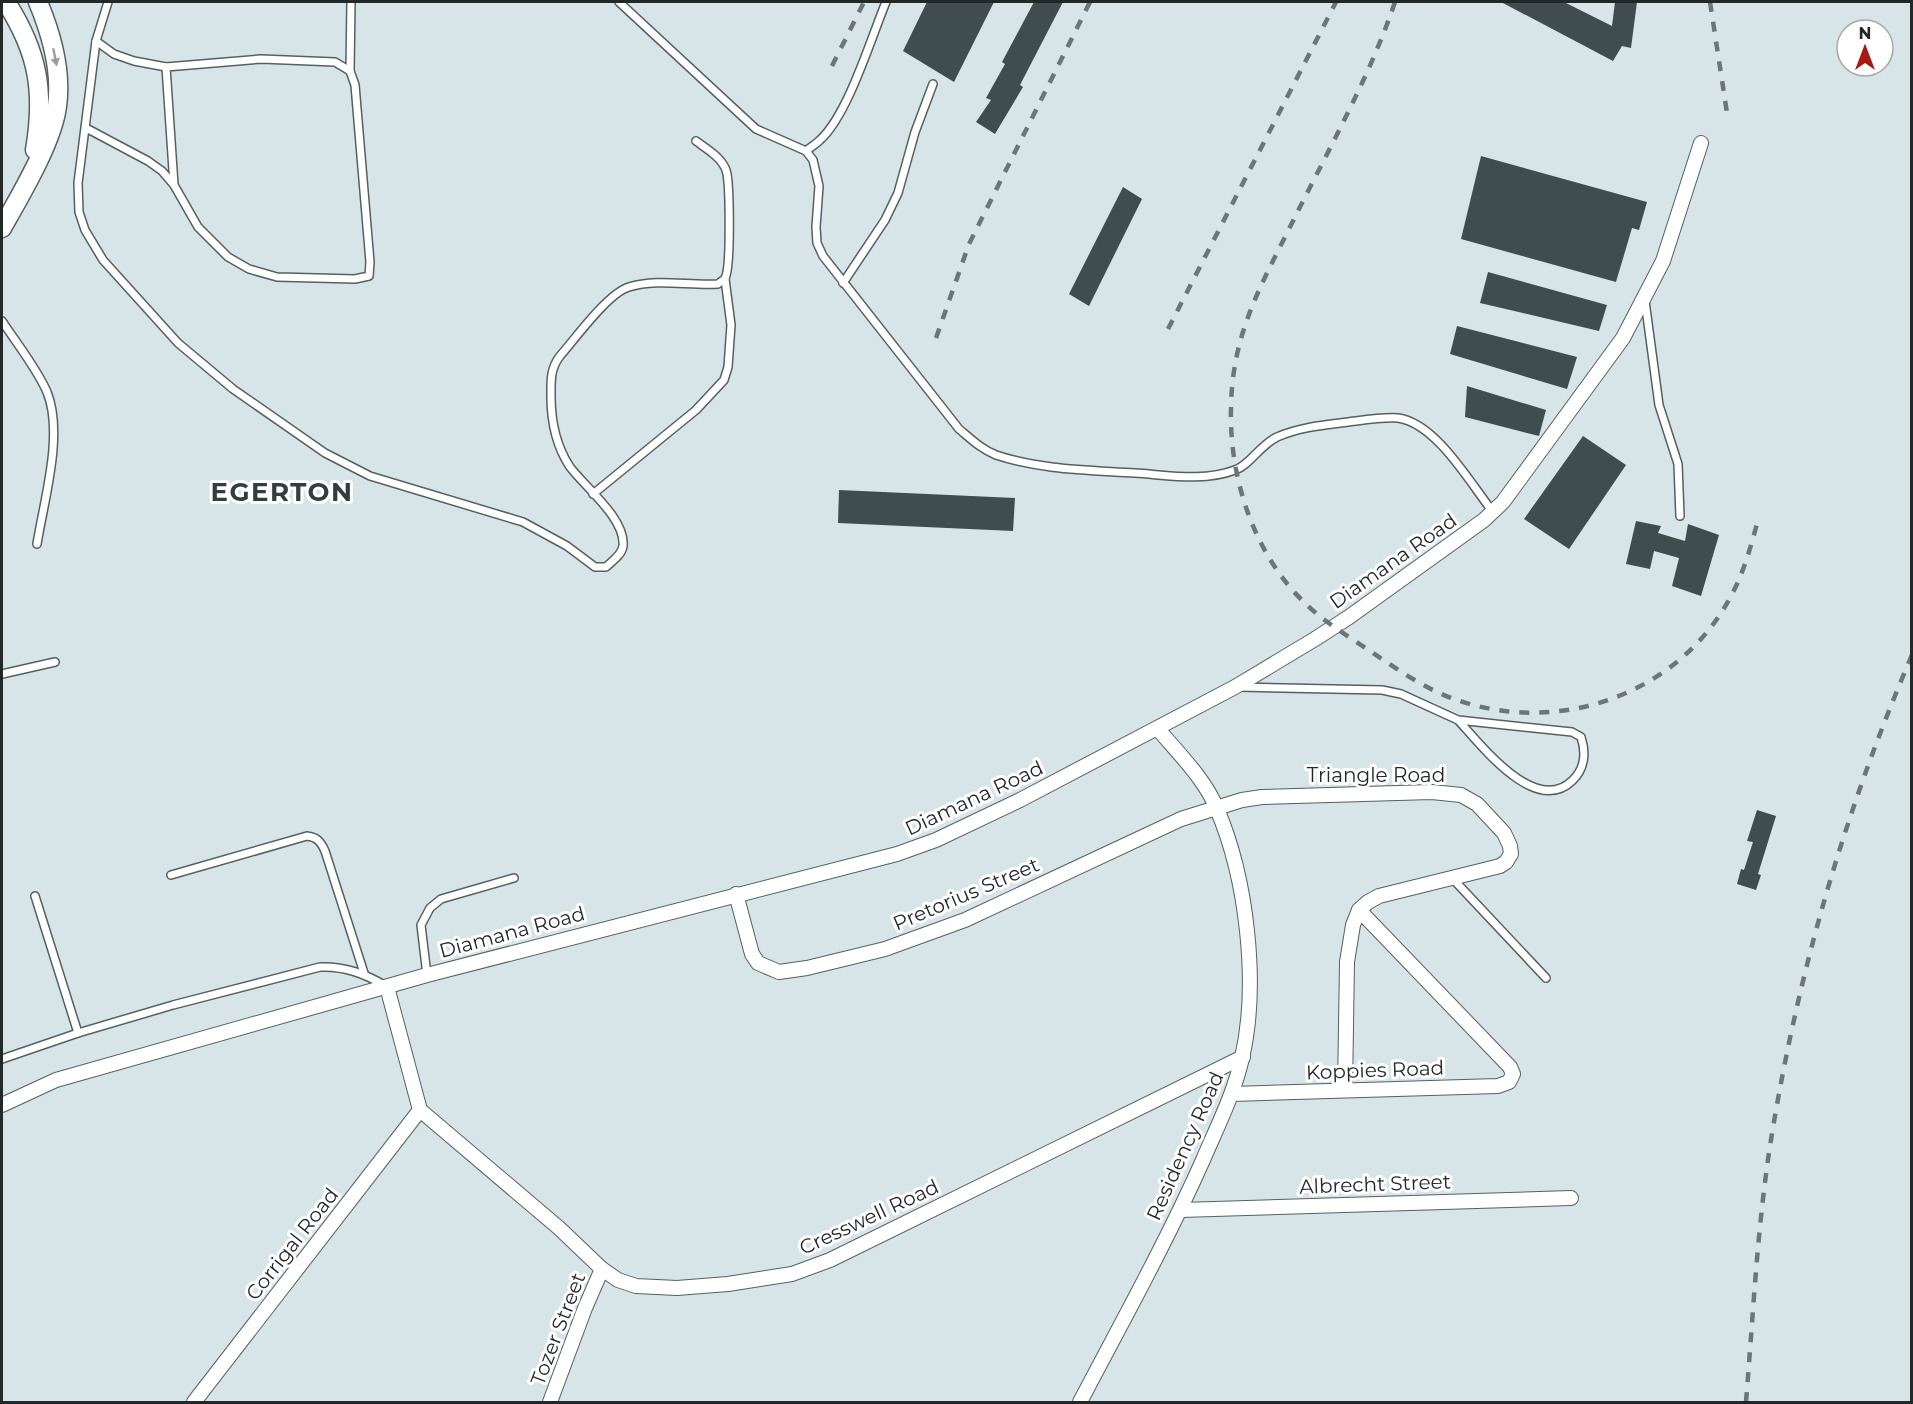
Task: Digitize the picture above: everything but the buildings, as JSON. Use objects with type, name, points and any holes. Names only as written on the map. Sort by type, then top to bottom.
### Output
[{"type":"street","points":[[6,2],[29,42],[36,64],[39,119],[32,172]]},
{"type":"street","points":[[2,228],[32,172],[53,125],[58,92],[55,56],[45,17],[38,2]]},
{"type":"street","name":"Diamana Road","points":[[2,1105],[56,1080],[427,975],[897,854],[936,840],[1020,800],[1235,687],[1349,617],[1465,535],[1503,502],[1623,339],[1663,261],[1701,143]]},
{"type":"street","name":"Residency Road","points":[[1080,1402],[1180,1210],[1232,1094],[1243,1057],[1251,987],[1245,912],[1232,855],[1217,808],[1196,776],[1158,729]]},
{"type":"street","name":"Triangle Road","points":[[1217,808],[1242,800],[1289,795],[1432,792],[1461,795],[1478,804],[1504,833],[1511,854],[1500,866],[1379,896],[1359,910]]},
{"type":"street","name":"Pretorius Street","points":[[736,894],[752,954],[758,963],[779,972],[807,968],[885,949],[965,920],[1139,837],[1181,819],[1217,808]]},
{"type":"street","points":[[1345,1090],[1347,962],[1353,925],[1359,910]]},
{"type":"street","name":"Koppies Road","points":[[1232,1094],[1498,1086],[1509,1082],[1513,1074],[1510,1067],[1359,910]]},
{"type":"street","points":[[387,987],[420,1110]]},
{"type":"street","name":"Cresswell Road","points":[[420,1110],[559,1228],[602,1269],[618,1280],[636,1286],[676,1288],[728,1284],[792,1274],[830,1260],[1243,1057]]},
{"type":"street","name":"Corrigal Road","points":[[194,1402],[420,1110]]},
{"type":"street","name":"Albrecht Street","points":[[1180,1210],[1571,1198]]},
{"type":"street","name":"Tozer Street","points":[[550,1402],[602,1269]]},
{"type":"lane","points":[[108,2],[96,41],[78,183],[79,212],[85,230],[103,260],[178,343],[233,389],[325,453],[370,476],[523,522],[550,536],[595,567],[606,567],[618,557],[623,547],[621,530],[570,466],[557,439],[551,411],[551,375],[554,364],[608,301],[626,287],[655,284],[718,284],[725,279]]},
{"type":"lane","points":[[86,128],[148,161],[162,171],[174,185],[198,227],[228,257],[249,269],[277,277],[355,279],[369,276],[370,262],[355,86],[350,72],[351,2]]},
{"type":"lane","points":[[619,2],[756,129],[806,151],[813,160],[819,186],[816,227],[817,243],[823,256],[959,429],[977,446],[1020,462],[1062,469],[1206,477],[1237,470],[1267,442],[1295,430],[1369,419],[1398,418],[1417,424],[1436,437],[1493,512]]},
{"type":"lane","points":[[806,151],[822,139],[847,99],[886,2]]},
{"type":"lane","points":[[96,41],[114,54],[134,61],[166,67],[261,59],[335,62],[350,72]]},
{"type":"lane","points":[[166,67],[174,185]]},
{"type":"lane","points":[[843,283],[885,220],[898,193],[915,132],[933,84]]},
{"type":"lane","points":[[593,494],[696,410],[724,380],[728,367],[729,304],[725,279],[728,268],[729,198],[726,170],[718,158],[696,141]]},
{"type":"lane","points":[[1644,299],[1659,405],[1678,464],[1680,516]]},
{"type":"lane","points":[[2,321],[47,393],[52,412],[55,440],[37,544]]},
{"type":"lane","points":[[2,674],[55,662]]},
{"type":"lane","points":[[1235,687],[1382,690],[1401,693],[1458,720],[1572,732],[1581,737],[1585,749],[1579,774],[1565,789],[1547,791],[1530,786],[1505,770],[1458,720]]},
{"type":"lane","points":[[171,875],[307,836],[313,837],[320,841],[325,850],[364,973]]},
{"type":"lane","points":[[427,975],[421,925],[430,908],[441,899],[514,878]]},
{"type":"lane","points":[[1452,878],[1546,978]]},
{"type":"lane","points":[[35,896],[78,1033]]},
{"type":"lane","points":[[2,1059],[78,1033],[173,1005],[320,967],[334,966],[364,973],[387,987]]},
{"type":"railway","points":[[832,66],[864,2]]},
{"type":"railway","points":[[936,338],[969,244],[1090,2]]},
{"type":"railway","points":[[1168,329],[1336,2]]},
{"type":"railway","points":[[1395,2],[1360,88],[1258,293],[1236,358],[1231,408],[1235,462],[1240,489],[1249,515],[1273,564],[1289,586],[1323,618],[1393,667],[1426,686],[1460,701],[1499,710],[1538,713],[1577,708],[1615,698],[1650,681],[1681,658],[1709,630],[1731,596],[1750,549],[1758,520]]},
{"type":"railway","points":[[1710,2],[1727,113]]},
{"type":"railway","points":[[1746,1402],[1759,1242],[1770,1146],[1794,1020],[1844,835],[1887,714],[1912,655]]},
{"type":"district","name":"EGERTON","points":[[282,492]]}]
